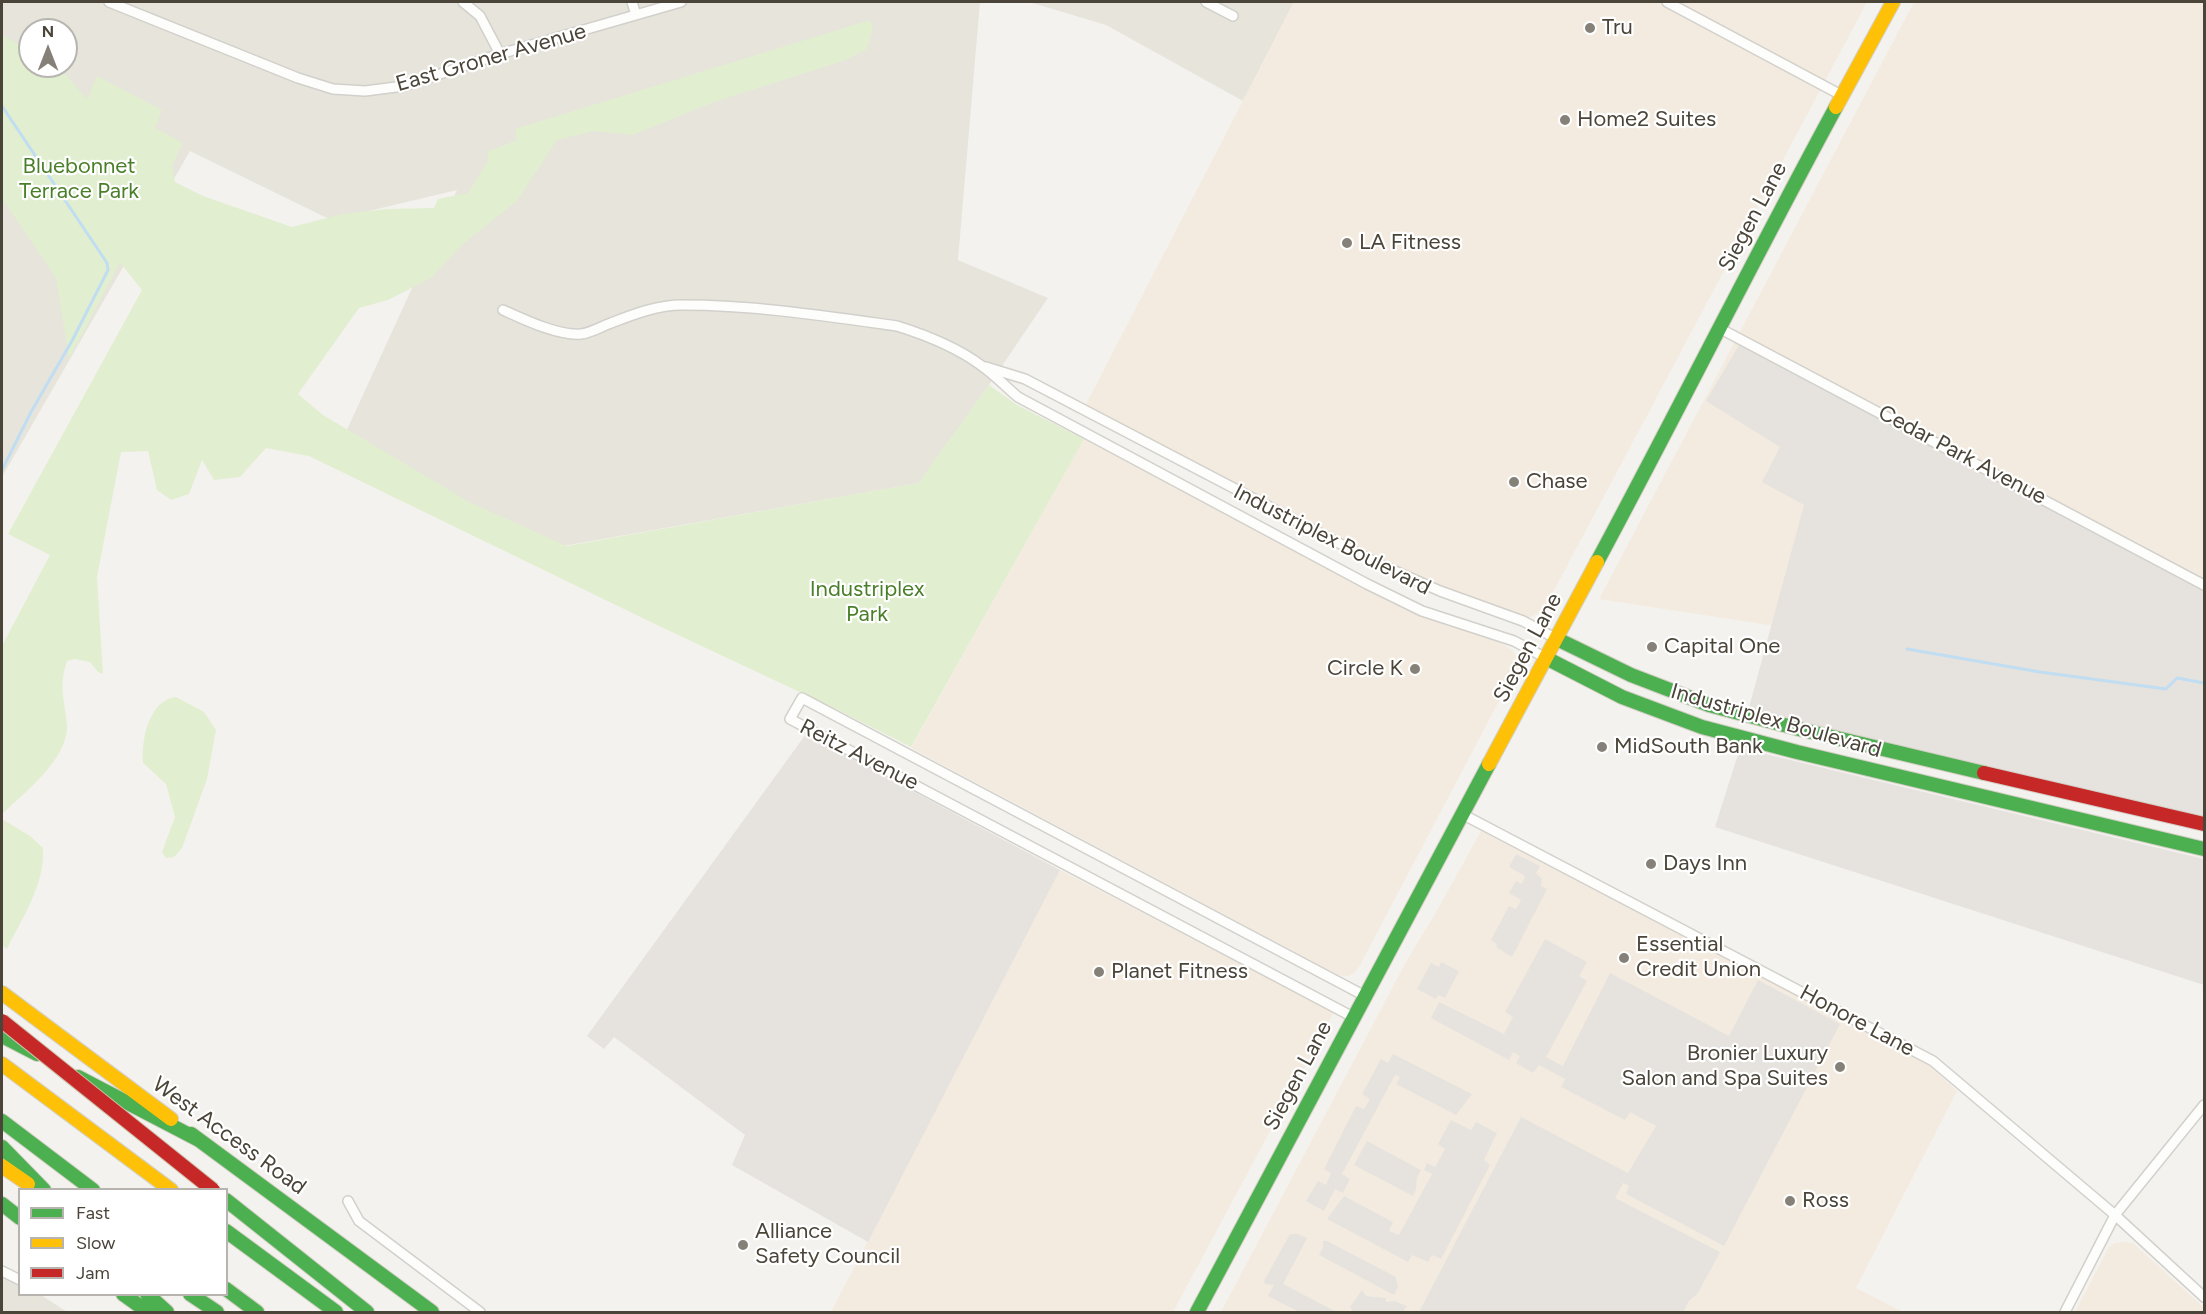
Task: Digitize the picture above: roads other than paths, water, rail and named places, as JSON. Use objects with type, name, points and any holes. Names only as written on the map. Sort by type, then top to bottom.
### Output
[{"type":"main road","name":"Siegen Lane","points":[[1197,1312],[1557,639],[1808,159],[1893,2]]},
{"type":"main road","name":"Industriplex Boulevard","points":[[1557,639],[1631,675],[1710,705],[1803,730],[2205,824]]},
{"type":"main road","name":"Industriplex Boulevard","points":[[1546,658],[1622,697],[1702,727],[1797,752],[2205,849]]},
{"type":"main road","name":"West Access Road","points":[[2,993],[432,1312]]},
{"type":"main road","points":[[2,1021],[211,1188]]},
{"type":"main road","points":[[2,1036],[199,1140]]},
{"type":"main road","points":[[2,1065],[168,1188]]},
{"type":"main road","points":[[2,1120],[90,1188]]},
{"type":"main road","points":[[2,1147],[42,1188]]},
{"type":"main road","points":[[2,1166],[33,1188]]},
{"type":"main road","points":[[228,1202],[367,1312]]},
{"type":"main road","points":[[2,1204],[18,1216]]},
{"type":"main road","points":[[228,1232],[336,1312]]},
{"type":"main road","points":[[228,1290],[257,1312]]},
{"type":"main road","points":[[126,1296],[148,1312]]},
{"type":"main road","points":[[149,1296],[167,1312]]},
{"type":"main road","points":[[193,1296],[217,1312]]},
{"type":"street","name":"East Groner Avenue","points":[[109,2],[298,78],[333,89],[365,92],[404,86],[500,54],[681,2]]},
{"type":"street","points":[[463,2],[480,16],[500,54]]},
{"type":"street","points":[[632,2],[636,15]]},
{"type":"street","points":[[1206,2],[1233,16]]},
{"type":"street","points":[[1667,2],[1843,96]]},
{"type":"street","name":"Industriplex Boulevard","points":[[502,310],[564,332],[581,334],[661,307],[679,305],[725,306],[844,319],[897,326],[913,331],[981,365],[1018,397],[1359,579],[1422,611],[1514,641],[1546,658]]},
{"type":"street","name":"Cedar Park Avenue","points":[[1719,328],[2205,585]]},
{"type":"street","name":"Industriplex Boulevard","points":[[981,365],[1025,379],[1377,563],[1440,591],[1523,621],[1557,639]]},
{"type":"street","name":"Reitz Avenue","points":[[1353,1017],[790,719],[802,698],[1365,996]]},
{"type":"street","name":"Honore Lane","points":[[1462,814],[1933,1061],[2115,1215],[2205,1297]]},
{"type":"street","points":[[2065,1312],[2115,1215],[2205,1105]]},
{"type":"street","points":[[348,1201],[359,1221],[480,1312]]},
{"type":"street","points":[[2,1271],[18,1279]]},
{"type":"waterway","points":[[2,106],[107,263],[108,270],[2,470]]},
{"type":"waterway","points":[[1907,649],[2040,672],[2166,689],[2177,678],[2204,683]]},
{"type":"place","name":"Tru","points":[[1590,28]]},
{"type":"place","name":"Home2 Suites","points":[[1565,120]]},
{"type":"place","name":"LA Fitness","points":[[1347,243]]},
{"type":"place","name":"Chase","points":[[1514,482]]},
{"type":"place","name":"Capital One","points":[[1652,647]]},
{"type":"place","name":"Circle K","points":[[1415,669]]},
{"type":"place","name":"MidSouth Bank","points":[[1602,747]]},
{"type":"place","name":"Days Inn","points":[[1651,864]]},
{"type":"place","name":"Essential Credit Union","points":[[1624,958]]},
{"type":"place","name":"Planet Fitness","points":[[1099,972]]},
{"type":"place","name":"Bronier Luxury Salon and Spa Suites","points":[[1840,1067]]},
{"type":"place","name":"Ross","points":[[1790,1201]]},
{"type":"place","name":"Alliance Safety Council","points":[[743,1245]]},
{"type":"park label","name":"Bluebonnet Terrace Park","points":[[79,180]]},
{"type":"park label","name":"Industriplex Park","points":[[867,602]]}]
